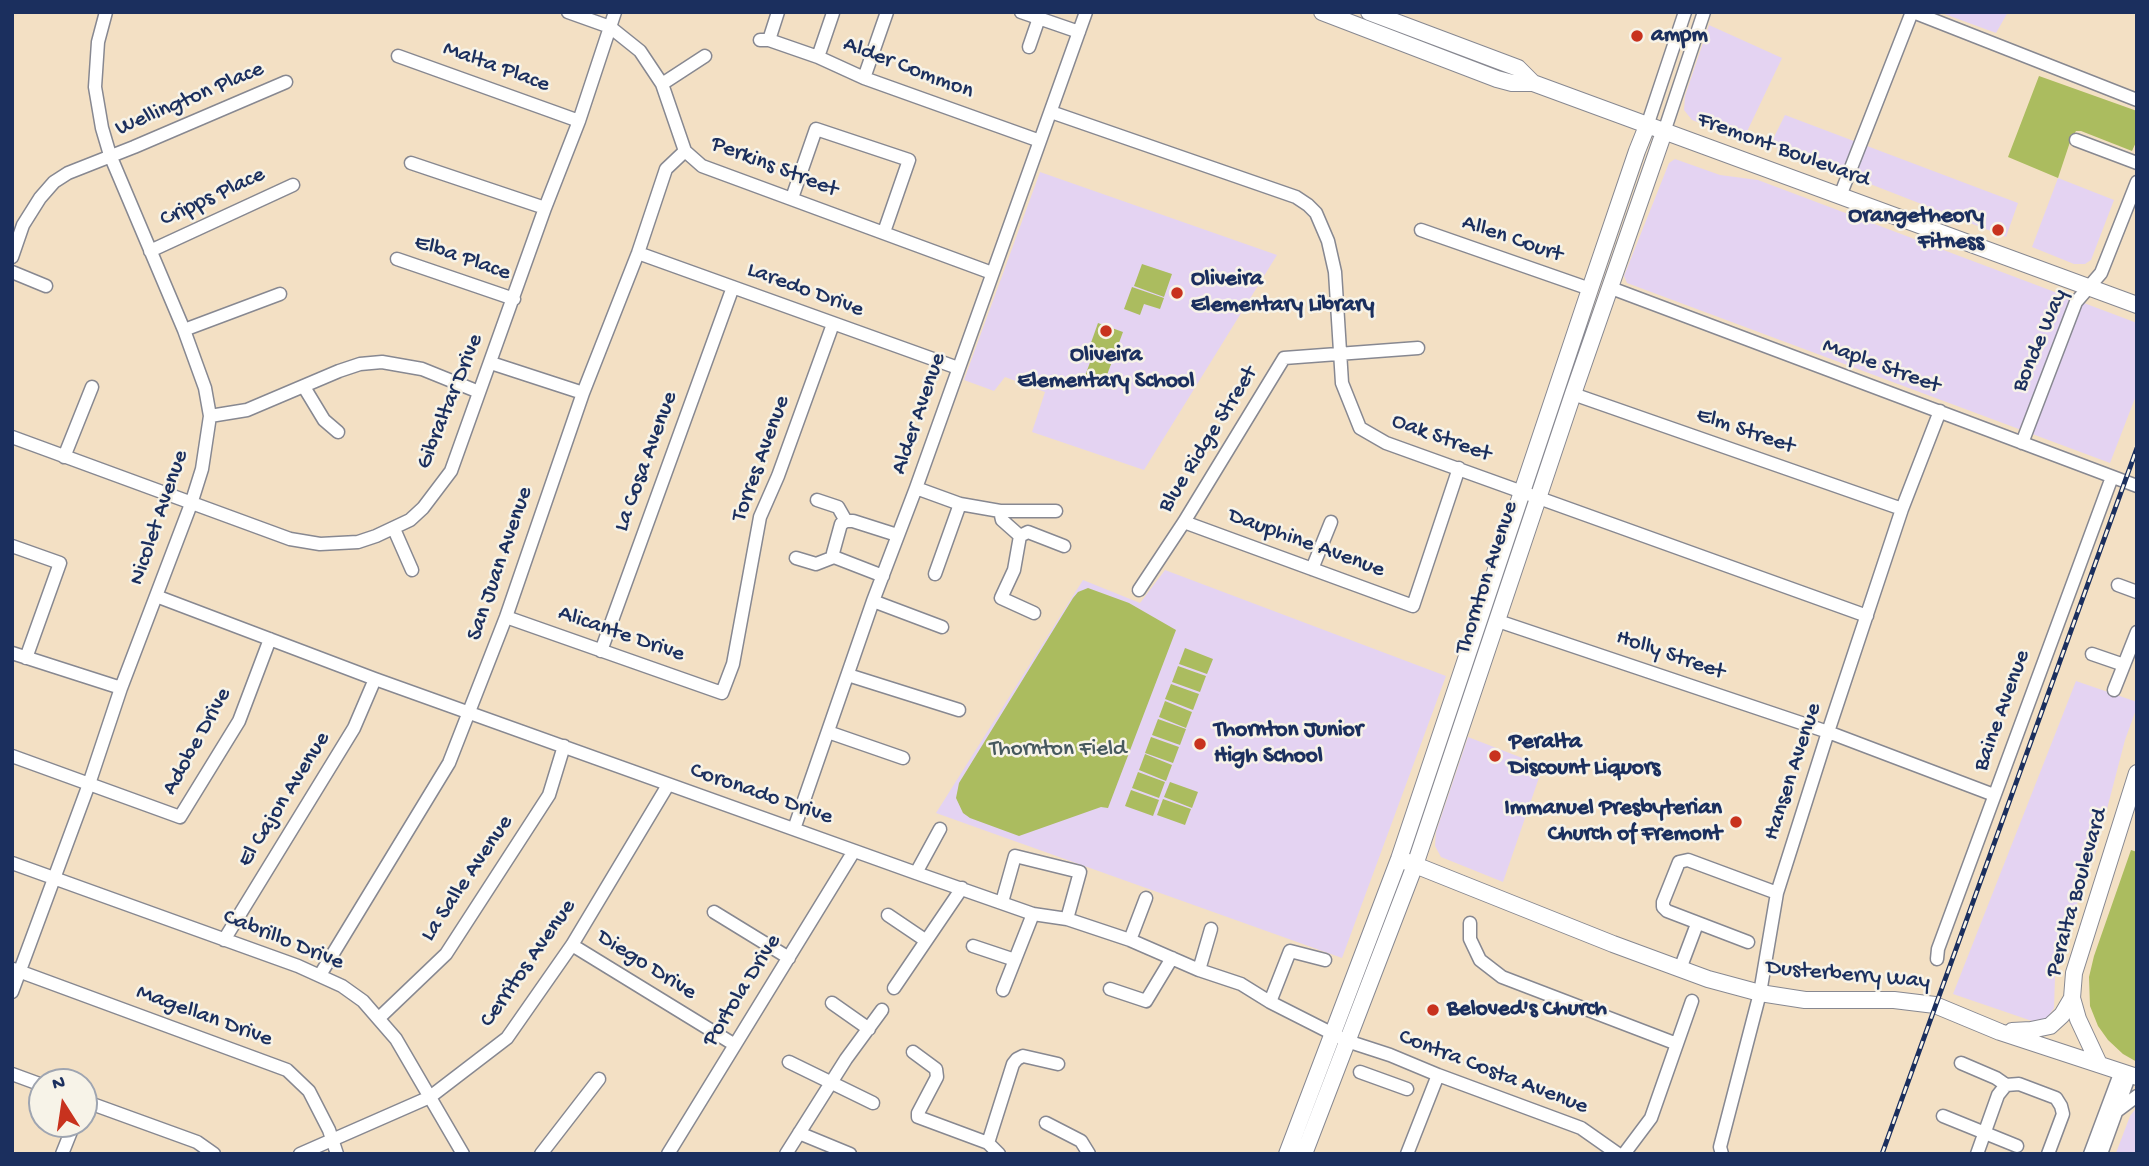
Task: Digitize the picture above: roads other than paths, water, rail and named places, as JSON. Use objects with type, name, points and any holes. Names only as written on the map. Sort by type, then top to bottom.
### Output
[{"type":"main road","name":"Fremont Boulevard","points":[[1322,12],[1512,83],[1533,83],[2137,305]]},
{"type":"main road","name":"Fremont Boulevard","points":[[1369,12],[1518,68],[1533,83]]},
{"type":"main road","name":"Thornton Avenue","points":[[1304,1154],[1340,1038],[1498,621],[1530,495],[1590,289],[1647,126]]},
{"type":"main road","name":"Thornton Avenue","points":[[1407,862],[1530,495],[1573,394],[1664,132]]},
{"type":"main road","name":"Peralta Boulevard","points":[[2099,1064],[2078,1019],[2072,998],[2074,973],[2137,773]]},
{"type":"main road","name":"Dusterberry Way","points":[[1407,862],[1708,979],[1760,993],[1805,1000],[1894,1000],[1935,1005],[2000,1032],[2129,1074]]},
{"type":"main road","points":[[2000,1032],[2050,1026],[2062,1015],[2072,998]]},
{"type":"main road","name":"Thornton Avenue","points":[[1287,1154],[1340,1038]]},
{"type":"street","name":"Nicolet Avenue","points":[[12,992],[16,971],[55,878],[121,688],[191,504],[202,469],[209,416],[205,388],[184,330],[110,156],[102,128],[95,87],[98,42],[106,12]]},
{"type":"street","name":"Perkins Street","points":[[568,12],[610,27],[640,51],[662,84],[685,152],[702,166],[992,273]]},
{"type":"street","name":"Gibraltar Drive","points":[[12,437],[290,539],[320,544],[358,542],[410,520],[423,508],[451,471],[579,121],[615,12]]},
{"type":"street","name":"Alder Common","points":[[778,12],[764,40],[818,57],[864,78],[1040,141]]},
{"type":"street","points":[[864,78],[887,12]]},
{"type":"street","points":[[1021,12],[1079,32]]},
{"type":"street","name":"Alder Avenue","points":[[794,829],[873,601],[1086,12]]},
{"type":"street","name":"Thornton Avenue","points":[[1647,126],[1685,12]]},
{"type":"street","name":"Thornton Avenue","points":[[1664,132],[1704,12]]},
{"type":"street","points":[[1840,196],[1912,12],[2137,100]]},
{"type":"street","points":[[818,57],[834,13]]},
{"type":"street","points":[[1029,47],[1038,18]]},
{"type":"street","name":"Malta Place","points":[[398,56],[579,121]]},
{"type":"street","points":[[662,84],[705,56]]},
{"type":"street","name":"Wellington Place","points":[[12,257],[23,225],[40,198],[68,173],[286,82]]},
{"type":"street","name":"Oak Street","points":[[1051,112],[1296,197],[1316,213],[1328,241],[1335,272],[1342,383],[1360,428],[1386,443],[1867,616]]},
{"type":"street","points":[[792,198],[816,129],[909,160],[884,232]]},
{"type":"street","points":[[2076,140],[2137,163]]},
{"type":"street","name":"San Juan Avenue","points":[[320,975],[449,763],[506,617],[583,393],[638,253],[666,169],[685,152]]},
{"type":"street","points":[[411,163],[545,208]]},
{"type":"street","name":"Bonde Way","points":[[2022,443],[2076,302],[2101,273],[2137,182]]},
{"type":"street","name":"Cripps Place","points":[[150,250],[293,184]]},
{"type":"street","name":"Allen Court","points":[[1421,230],[1590,289]]},
{"type":"street","name":"Laredo Drive","points":[[638,253],[958,368]]},
{"type":"street","name":"Elba Place","points":[[397,259],[514,299]]},
{"type":"street","points":[[12,272],[47,286]]},
{"type":"street","name":"La Cosa Avenue","points":[[601,651],[733,287]]},
{"type":"street","name":"Maple Street","points":[[1611,288],[2137,485]]},
{"type":"street","points":[[184,330],[280,294]]},
{"type":"street","name":"Torres Avenue","points":[[722,693],[733,664],[760,517],[778,476],[833,324]]},
{"type":"street","points":[[1340,354],[1418,348]]},
{"type":"street","name":"Blue Ridge Street","points":[[1139,590],[1184,522],[1284,358],[1340,354]]},
{"type":"street","points":[[209,416],[247,411],[339,371],[360,364],[382,362],[422,369],[479,392]]},
{"type":"street","points":[[491,363],[583,393]]},
{"type":"street","points":[[64,457],[92,387]]},
{"type":"street","points":[[304,387],[324,420],[338,432]]},
{"type":"street","name":"Elm Street","points":[[1573,394],[1902,509]]},
{"type":"street","name":"Hansen Avenue","points":[[1721,1154],[1720,1147],[1760,993],[1777,893],[1902,509],[1940,411]]},
{"type":"street","name":"Dauphine Avenue","points":[[1184,522],[1413,606],[1459,468]]},
{"type":"street","name":"Baine Avenue","points":[[1937,959],[1938,948],[2112,477]]},
{"type":"street","points":[[916,488],[960,504],[1000,511],[1056,512]]},
{"type":"street","points":[[817,500],[838,507],[846,521]]},
{"type":"street","points":[[935,573],[960,504]]},
{"type":"street","points":[[1000,511],[1002,520],[1020,536]]},
{"type":"street","points":[[834,557],[841,524],[846,521],[897,535]]},
{"type":"street","points":[[1312,569],[1331,522]]},
{"type":"street","points":[[394,529],[412,570]]},
{"type":"street","points":[[1020,536],[1028,532],[1064,546]]},
{"type":"street","points":[[1020,536],[1014,570],[1001,598],[1034,613]]},
{"type":"street","points":[[12,546],[60,563],[26,658]]},
{"type":"street","points":[[796,558],[816,564],[834,557],[883,576]]},
{"type":"street","points":[[2118,584],[2137,592]]},
{"type":"street","name":"Coronado Drive","points":[[156,596],[375,679],[916,873],[1033,914],[1067,919],[1130,940],[1199,970],[1241,984],[1340,1038]]},
{"type":"street","points":[[873,601],[942,627]]},
{"type":"street","name":"Alicante Drive","points":[[506,617],[722,693]]},
{"type":"street","name":"Holly Street","points":[[1498,621],[1828,732],[1994,795]]},
{"type":"street","points":[[2114,690],[2137,632]]},
{"type":"street","name":"Adobe Drive","points":[[12,756],[180,817],[239,721],[270,639]]},
{"type":"street","points":[[12,653],[121,688]]},
{"type":"street","points":[[2092,654],[2124,666]]},
{"type":"street","points":[[848,675],[959,710]]},
{"type":"street","name":"El Cajon Avenue","points":[[224,940],[354,728],[375,679]]},
{"type":"street","points":[[828,732],[903,758]]},
{"type":"street","name":"La Salle Avenue","points":[[379,1018],[446,954],[549,795],[564,746]]},
{"type":"street","name":"Cerritos Avenue","points":[[300,1154],[430,1097],[507,1038],[572,945],[668,785]]},
{"type":"street","points":[[916,873],[940,829]]},
{"type":"street","name":"Portola Drive","points":[[668,1154],[855,851]]},
{"type":"street","points":[[1002,902],[1015,856],[1080,872],[1067,919]]},
{"type":"street","points":[[1748,942],[1667,911],[1663,907],[1679,862],[1688,860],[1777,893]]},
{"type":"street","name":"Cabrillo Drive","points":[[12,863],[320,975],[342,986],[363,1001],[396,1039],[463,1154]]},
{"type":"street","points":[[894,988],[962,888]]},
{"type":"street","points":[[1130,940],[1146,898]]},
{"type":"street","points":[[714,912],[789,958]]},
{"type":"street","points":[[1003,990],[1033,914]]},
{"type":"street","points":[[888,915],[926,940]]},
{"type":"street","points":[[1470,923],[1470,939],[1479,960],[1502,977],[1676,1044]]},
{"type":"street","points":[[1680,969],[1697,923]]},
{"type":"street","points":[[1199,970],[1211,929]]},
{"type":"street","name":"Diego Drive","points":[[572,945],[735,1045]]},
{"type":"street","points":[[973,946],[1015,960]]},
{"type":"street","points":[[1270,1002],[1290,951],[1325,960]]},
{"type":"street","points":[[1110,989],[1146,1001],[1172,958]]},
{"type":"street","name":"Magellan Drive","points":[[16,971],[287,1070],[310,1091],[337,1154]]},
{"type":"street","points":[[1624,1154],[1651,1118],[1692,1001]]},
{"type":"street","points":[[832,1003],[869,1029]]},
{"type":"street","points":[[786,1154],[830,1082],[881,1010]]},
{"type":"street","name":"Contra Costa Avenue","points":[[1340,1038],[1581,1128],[1618,1154]]},
{"type":"street","points":[[913,1052],[936,1069],[937,1077],[918,1117],[988,1143],[999,1154]]},
{"type":"street","points":[[1381,1079],[1390,1055]]},
{"type":"street","points":[[988,1143],[1013,1064],[1017,1059],[1023,1056],[1058,1065]]},
{"type":"street","points":[[789,1062],[873,1103]]},
{"type":"street","points":[[1961,1063],[2006,1085],[2019,1084],[2056,1098],[2063,1114],[2048,1154]]},
{"type":"street","points":[[1360,1072],[1407,1089]]},
{"type":"street","points":[[2101,1154],[2129,1074]]},
{"type":"street","points":[[2090,1154],[2129,1074]]},
{"type":"street","points":[[1407,1154],[1438,1075]]},
{"type":"street","points":[[541,1154],[599,1079]]},
{"type":"street","points":[[1978,1154],[1998,1095],[2006,1085]]},
{"type":"street","points":[[2117,1111],[2137,1096]]},
{"type":"street","points":[[98,1106],[197,1142],[214,1154]]},
{"type":"street","points":[[1943,1116],[2017,1146]]},
{"type":"street","points":[[1046,1123],[1081,1141],[1089,1154]]},
{"type":"street","points":[[799,1133],[850,1154]]},
{"type":"railway","points":[[1882,1154],[2137,448]]},
{"type":"place","name":"ampm","points":[[1637,36]]},
{"type":"place","name":"Orangetheory Fitness","points":[[1998,230]]},
{"type":"place","name":"Oliveira Elementary Library","points":[[1177,293]]},
{"type":"place","name":"Oliveira Elementary School","points":[[1106,331]]},
{"type":"place","name":"Thornton Junior High School","points":[[1200,744]]},
{"type":"place","name":"Peralta Discount Liquors","points":[[1495,756]]},
{"type":"place","name":"Immanuel Presbyterian Church of Fremont","points":[[1736,822]]},
{"type":"place","name":"Beloved's Church","points":[[1433,1010]]},
{"type":"park label","name":"Thornton Field","points":[[1058,750]]}]
